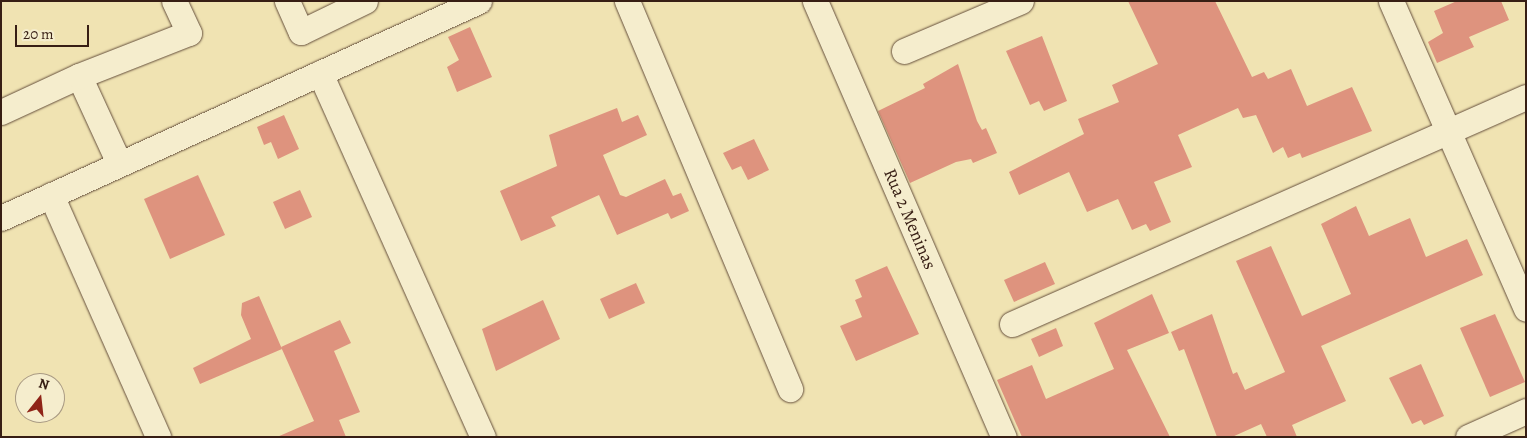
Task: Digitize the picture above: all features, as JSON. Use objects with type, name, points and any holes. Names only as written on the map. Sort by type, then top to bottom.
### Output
[{"type":"street","points":[[1,112],[79,76],[189,33],[174,1]]},
{"type":"street","points":[[287,1],[301,32],[365,1]]},
{"type":"street","points":[[1,218],[479,1]]},
{"type":"street","points":[[627,1],[790,389]]},
{"type":"street","name":"Rua 2 Meninas","points":[[815,1],[1004,437]]},
{"type":"street","points":[[904,51],[1021,1]]},
{"type":"street","points":[[1391,1],[1526,309]]},
{"type":"street","points":[[320,73],[483,437]]},
{"type":"street","points":[[79,76],[119,163]]},
{"type":"street","points":[[1012,324],[1526,97]]},
{"type":"street","points":[[51,195],[158,437]]},
{"type":"street","points":[[1468,437],[1526,411]]},
{"type":"building","points":[[1128,1],[1215,1],[1252,77],[1264,72],[1268,79],[1291,69],[1307,106],[1352,87],[1372,131],[1302,158],[1300,153],[1288,158],[1283,147],[1273,153],[1256,115],[1243,118],[1238,108],[1178,135],[1192,167],[1154,182],[1171,222],[1150,231],[1146,224],[1132,230],[1118,199],[1087,212],[1069,172],[1019,195],[1009,172],[1084,134],[1078,119],[1119,102],[1112,85],[1158,64]]},
{"type":"building","points":[[1457,1],[1501,1],[1509,20],[1469,37],[1474,47],[1437,63],[1428,42],[1443,33],[1434,11]]},
{"type":"building","points":[[470,27],[492,77],[457,92],[447,67],[459,60],[448,37]]},
{"type":"building","points":[[1042,36],[1067,101],[1044,111],[1039,101],[1030,105],[1006,51]]},
{"type":"building","points":[[958,64],[977,121],[982,130],[986,128],[997,153],[973,163],[971,159],[956,162],[910,183],[878,111],[925,88],[923,84]]},
{"type":"building","points":[[617,108],[622,122],[638,115],[647,135],[603,155],[620,195],[626,197],[665,179],[673,196],[681,193],[689,211],[671,219],[668,213],[617,235],[599,195],[551,217],[556,226],[521,241],[500,191],[557,166],[549,135]]},
{"type":"building","points":[[284,115],[299,149],[278,159],[271,142],[264,145],[257,127]]},
{"type":"building","points":[[754,139],[769,170],[748,180],[741,166],[732,170],[723,153]]},
{"type":"building","points":[[198,175],[225,235],[170,259],[144,199]]},
{"type":"building","points":[[300,190],[312,217],[285,229],[273,202]]},
{"type":"building","points":[[1356,206],[1369,236],[1410,218],[1426,257],[1467,239],[1483,275],[1321,346],[1346,401],[1292,425],[1297,437],[1267,437],[1261,424],[1232,437],[1217,437],[1184,349],[1179,351],[1171,332],[1212,314],[1233,374],[1237,372],[1245,390],[1285,372],[1236,261],[1271,246],[1302,316],[1351,294],[1321,224]]},
{"type":"building","points":[[1045,262],[1055,284],[1014,302],[1004,280]]},
{"type":"building","points":[[887,266],[919,334],[856,361],[840,326],[862,317],[855,300],[862,297],[855,280]]},
{"type":"building","points":[[636,283],[645,303],[609,319],[600,299]]},
{"type":"building","points":[[1152,294],[1169,333],[1127,350],[1170,437],[1022,437],[997,380],[1032,365],[1046,399],[1114,369],[1094,323]]},
{"type":"building","points":[[259,296],[282,349],[200,384],[193,368],[251,339],[241,315],[242,303]]},
{"type":"building","points":[[543,300],[560,339],[496,371],[482,329]]},
{"type":"building","points":[[1495,314],[1525,382],[1490,397],[1460,328]]},
{"type":"building","points":[[340,320],[351,343],[334,351],[360,412],[339,420],[346,437],[277,437],[314,421],[281,347]]},
{"type":"building","points":[[1056,328],[1063,346],[1039,357],[1031,339]]},
{"type":"building","points":[[1421,364],[1444,416],[1424,425],[1421,420],[1412,424],[1389,378]]}]
